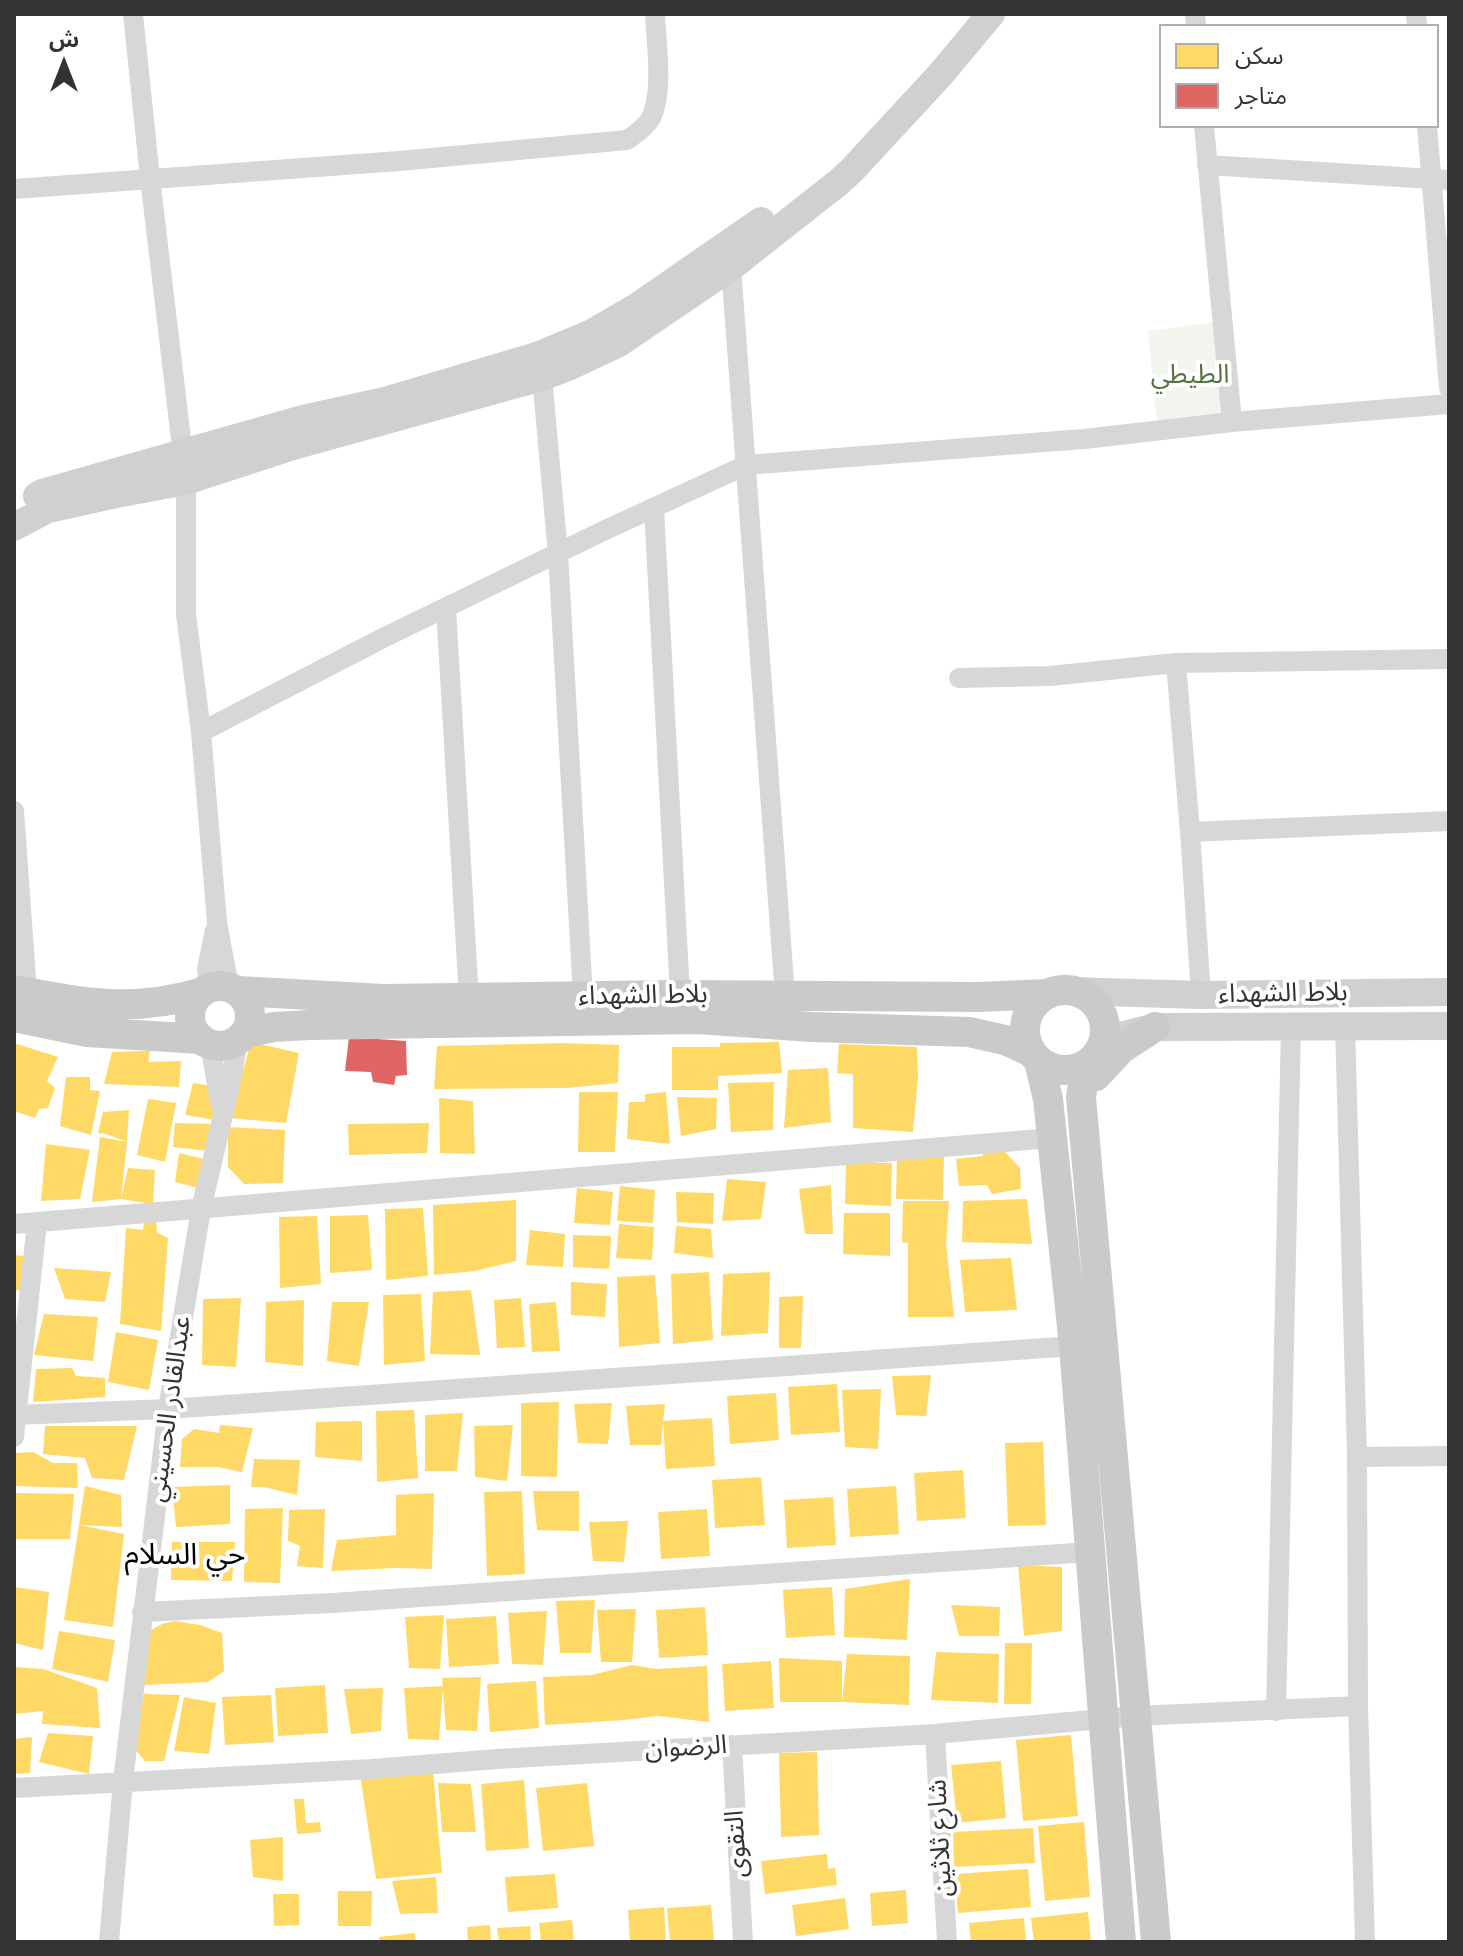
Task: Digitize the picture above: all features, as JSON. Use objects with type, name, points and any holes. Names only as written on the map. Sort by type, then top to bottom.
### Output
[{"type":"main road","points":[[14,527],[48,509],[116,494],[303,419],[385,401],[537,356],[590,334],[638,306],[761,221],[821,174],[884,113],[972,14]]},
{"type":"main road","points":[[14,510],[42,493],[293,446],[542,377],[619,343],[731,267],[852,170],[940,75],[991,14]]},
{"type":"main road","points":[[219,989],[244,997],[250,1015],[249,1024],[223,1039],[194,1031],[190,1021],[193,1001],[219,989]]},
{"type":"main road","name":"بلاط الشهداء","points":[[18,1000],[52,998],[132,1005],[172,1001],[219,989],[383,999],[680,995],[1001,997],[1059,992],[1201,995],[1449,992]]},
{"type":"main road","points":[[1121,1942],[1074,1346],[1048,1099],[1035,1056],[1026,1042],[1025,1030],[1026,1019],[1038,1000],[1059,992],[1081,994],[1098,1008],[1103,1019],[1103,1041],[1092,1058],[1081,1097],[1156,1942]]},
{"type":"main road","points":[[992,1035],[1000,1021],[1001,997]]},
{"type":"main road","name":"بلاط الشهداء","points":[[18,1000],[87,1032],[223,1039],[274,1027],[309,1025],[697,1019],[969,1032],[992,1035],[1035,1056]]},
{"type":"main road","name":"بلاط الشهداء","points":[[1092,1058],[1124,1035],[1155,1027],[1449,1026]]},
{"type":"main road","points":[[1081,1097],[1107,1063],[1155,1027]]},
{"type":"main road","points":[[1035,1056],[1057,1069],[1067,1070],[1092,1058]]},
{"type":"main road","points":[[1048,1099],[1060,1093],[1081,1097]]},
{"type":"street","points":[[133,14],[184,468],[186,614],[201,732],[217,922],[219,989]]},
{"type":"street","points":[[14,189],[399,161],[627,140],[650,119],[655,104],[658,79],[655,14]]},
{"type":"street","points":[[1204,128],[1232,422]]},
{"type":"street","points":[[1427,128],[1440,179],[1449,388]]},
{"type":"street","points":[[1207,165],[1440,179]]},
{"type":"street","points":[[731,267],[785,996]]},
{"type":"street","points":[[542,377],[558,554],[583,997]]},
{"type":"street","points":[[201,732],[335,662],[746,465],[1084,439],[1232,422],[1449,404]]},
{"type":"street","points":[[654,508],[680,995]]},
{"type":"street","points":[[446,608],[469,999]]},
{"type":"street","points":[[959,678],[1050,676],[1176,663],[1449,659]]},
{"type":"street","points":[[1176,663],[1201,995]]},
{"type":"street","points":[[14,811],[18,1000]]},
{"type":"street","points":[[1190,832],[1449,821]]},
{"type":"street","points":[[1276,1711],[1291,1026]]},
{"type":"street","points":[[1345,1027],[1357,1457],[1358,1706],[1365,1942]]},
{"type":"street","name":"عبدالقادر الحسيني","points":[[222,1118],[223,1039]]},
{"type":"street","name":"عبدالقادر الحسيني","points":[[109,1942],[123,1781],[168,1409],[201,1209],[222,1118],[223,1039]]},
{"type":"street","points":[[14,1224],[1052,1138]]},
{"type":"street","points":[[14,1437],[37,1223]]},
{"type":"street","points":[[15,1415],[168,1409],[1074,1346]]},
{"type":"street","points":[[1357,1457],[1449,1456]]},
{"type":"street","points":[[142,1612],[332,1603],[1090,1552]]},
{"type":"street","name":"الرضوان","points":[[14,1788],[935,1734],[1136,1716],[1358,1706]]},
{"type":"street","name":"شارع ثلاثين","points":[[935,1734],[947,1942]]},
{"type":"street","name":"التقوى","points":[[732,1745],[743,1942]]},
{"type":"green space","name":"الطيطي","points":[[1223,321],[1232,422],[1158,431],[1148,331]]},
{"type":"building: سكن","points":[[251,1042],[299,1053],[286,1123],[230,1118]]},
{"type":"building: سكن","points":[[779,1042],[782,1073],[718,1076],[718,1090],[672,1090],[672,1047]]},
{"type":"building: سكن","points":[[14,1043],[58,1057],[47,1081],[55,1088],[48,1108],[39,1109],[35,1118],[14,1111]]},
{"type":"building: سكن","points":[[839,1044],[917,1047],[918,1077],[913,1132],[853,1128],[853,1074],[837,1073]]},
{"type":"building: سكن","points":[[619,1045],[618,1083],[567,1088],[434,1089],[437,1046]]},
{"type":"building: سكن","points":[[150,1051],[148,1062],[181,1061],[179,1087],[104,1084],[112,1052]]},
{"type":"building: سكن","points":[[828,1068],[831,1122],[784,1128],[788,1070]]},
{"type":"building: سكن","points":[[66,1077],[90,1077],[90,1090],[100,1091],[91,1135],[60,1126]]},
{"type":"building: سكن","points":[[774,1082],[773,1130],[731,1132],[728,1083]]},
{"type":"building: سكن","points":[[193,1083],[212,1086],[215,1120],[185,1115]]},
{"type":"building: سكن","points":[[579,1092],[618,1092],[615,1152],[578,1152]]},
{"type":"building: سكن","points":[[666,1092],[670,1144],[627,1139],[629,1102],[645,1102],[645,1094]]},
{"type":"building: سكن","points":[[677,1097],[717,1098],[716,1129],[681,1136]]},
{"type":"building: سكن","points":[[439,1098],[473,1101],[475,1154],[440,1153]]},
{"type":"building: سكن","points":[[148,1099],[176,1103],[165,1162],[137,1155]]},
{"type":"building: سكن","points":[[129,1110],[127,1142],[98,1133],[103,1112]]},
{"type":"building: سكن","points":[[175,1123],[214,1124],[209,1151],[173,1147]]},
{"type":"building: سكن","points":[[429,1123],[427,1153],[349,1155],[348,1124]]},
{"type":"building: سكن","points":[[228,1127],[285,1130],[283,1183],[244,1184],[228,1167]]},
{"type":"building: سكن","points":[[100,1137],[127,1142],[121,1199],[92,1202]]},
{"type":"building: سكن","points":[[46,1144],[90,1150],[80,1199],[41,1201]]},
{"type":"building: سكن","points":[[983,1149],[1005,1152],[1020,1168],[1021,1189],[992,1194],[987,1185],[959,1186],[956,1159],[983,1156]]},
{"type":"building: سكن","points":[[179,1153],[208,1160],[202,1189],[175,1182]]},
{"type":"building: سكن","points":[[897,1157],[944,1157],[943,1200],[896,1199]]},
{"type":"building: سكن","points":[[846,1163],[892,1163],[891,1206],[845,1204]]},
{"type":"building: سكن","points":[[128,1168],[155,1170],[153,1204],[121,1199]]},
{"type":"building: سكن","points":[[727,1179],[766,1182],[761,1219],[722,1221]]},
{"type":"building: سكن","points":[[831,1185],[833,1234],[805,1234],[799,1189]]},
{"type":"building: سكن","points":[[620,1186],[655,1190],[653,1223],[617,1221]]},
{"type":"building: سكن","points":[[577,1188],[613,1192],[610,1225],[574,1223]]},
{"type":"building: سكن","points":[[676,1192],[714,1193],[713,1224],[677,1222]]},
{"type":"building: سكن","points":[[1027,1199],[1032,1244],[962,1242],[963,1201]]},
{"type":"building: سكن","points":[[516,1200],[516,1261],[475,1271],[434,1275],[433,1205]]},
{"type":"building: سكن","points":[[903,1201],[949,1201],[946,1244],[954,1317],[908,1317],[908,1243],[902,1242]]},
{"type":"building: سكن","points":[[423,1208],[428,1276],[386,1280],[385,1209]]},
{"type":"building: سكن","points":[[844,1213],[890,1213],[890,1256],[843,1254]]},
{"type":"building: سكن","points":[[368,1215],[372,1270],[330,1273],[330,1216]]},
{"type":"building: سكن","points":[[317,1216],[321,1284],[280,1288],[279,1217]]},
{"type":"building: سكن","points":[[145,1218],[156,1218],[157,1233],[168,1238],[161,1331],[120,1324],[126,1228],[143,1230]]},
{"type":"building: سكن","points":[[619,1224],[654,1227],[652,1260],[616,1258]]},
{"type":"building: سكن","points":[[676,1226],[711,1229],[713,1258],[674,1253]]},
{"type":"building: سكن","points":[[530,1230],[565,1234],[563,1267],[526,1265]]},
{"type":"building: سكن","points":[[573,1235],[611,1236],[609,1269],[573,1267]]},
{"type":"building: سكن","points":[[14,1255],[23,1256],[23,1291],[14,1290]]},
{"type":"building: سكن","points":[[1011,1258],[1017,1310],[965,1312],[960,1260]]},
{"type":"building: سكن","points":[[54,1268],[111,1272],[105,1302],[65,1299]]},
{"type":"building: سكن","points":[[709,1272],[713,1340],[673,1344],[671,1274]]},
{"type":"building: سكن","points":[[770,1272],[768,1333],[721,1336],[723,1274]]},
{"type":"building: سكن","points":[[655,1275],[660,1343],[619,1347],[617,1277]]},
{"type":"building: سكن","points":[[571,1282],[607,1284],[605,1317],[571,1315]]},
{"type":"building: سكن","points":[[471,1290],[480,1355],[430,1354],[433,1292]]},
{"type":"building: سكن","points":[[421,1294],[425,1361],[384,1365],[383,1295]]},
{"type":"building: سكن","points":[[803,1296],[801,1348],[779,1348],[779,1297]]},
{"type":"building: سكن","points":[[241,1298],[236,1367],[202,1365],[203,1299]]},
{"type":"building: سكن","points":[[521,1298],[525,1347],[497,1348],[494,1300]]},
{"type":"building: سكن","points":[[304,1300],[303,1366],[265,1362],[266,1302]]},
{"type":"building: سكن","points":[[332,1302],[369,1302],[359,1366],[327,1361]]},
{"type":"building: سكن","points":[[556,1302],[560,1351],[532,1352],[529,1304]]},
{"type":"building: سكن","points":[[44,1314],[98,1317],[93,1361],[34,1355]]},
{"type":"building: سكن","points":[[116,1332],[158,1340],[149,1390],[108,1382]]},
{"type":"building: سكن","points":[[72,1368],[76,1376],[105,1378],[105,1397],[33,1402],[36,1369]]},
{"type":"building: سكن","points":[[931,1375],[926,1416],[896,1415],[892,1376]]},
{"type":"building: سكن","points":[[837,1384],[840,1432],[791,1435],[788,1387]]},
{"type":"building: سكن","points":[[881,1389],[878,1449],[845,1447],[842,1390]]},
{"type":"building: سكن","points":[[776,1393],[779,1440],[730,1444],[727,1396]]},
{"type":"building: سكن","points":[[559,1402],[557,1477],[521,1476],[521,1403]]},
{"type":"building: سكن","points":[[612,1403],[608,1444],[578,1443],[574,1404]]},
{"type":"building: سكن","points":[[665,1404],[661,1445],[630,1445],[626,1406]]},
{"type":"building: سكن","points":[[414,1410],[418,1478],[377,1482],[376,1411]]},
{"type":"building: سكن","points":[[463,1413],[457,1471],[425,1471],[425,1415]]},
{"type":"building: سكن","points":[[712,1418],[715,1466],[666,1469],[663,1421]]},
{"type":"building: سكن","points":[[362,1421],[362,1461],[315,1457],[316,1422]]},
{"type":"building: سكن","points":[[220,1425],[253,1428],[242,1472],[217,1467],[180,1467],[182,1439],[194,1429],[219,1433]]},
{"type":"building: سكن","points":[[513,1425],[507,1481],[475,1477],[474,1426]]},
{"type":"building: سكن","points":[[45,1426],[137,1426],[124,1480],[92,1478],[85,1458],[43,1454]]},
{"type":"building: سكن","points":[[1043,1442],[1046,1525],[1008,1526],[1005,1443]]},
{"type":"building: سكن","points":[[33,1452],[53,1463],[77,1463],[78,1488],[14,1486],[16,1453]]},
{"type":"building: سكن","points":[[254,1459],[300,1460],[297,1495],[251,1487]]},
{"type":"building: سكن","points":[[963,1470],[966,1518],[917,1521],[914,1473]]},
{"type":"building: سكن","points":[[761,1477],[765,1525],[715,1528],[712,1480]]},
{"type":"building: سكن","points":[[230,1485],[230,1524],[176,1527],[172,1487]]},
{"type":"building: سكن","points":[[85,1486],[121,1495],[122,1527],[79,1525]]},
{"type":"building: سكن","points":[[896,1486],[899,1534],[850,1537],[847,1489]]},
{"type":"building: سكن","points":[[522,1491],[525,1574],[487,1576],[484,1492]]},
{"type":"building: سكن","points":[[533,1491],[579,1491],[579,1531],[537,1530]]},
{"type":"building: سكن","points":[[14,1493],[74,1494],[70,1539],[14,1539]]},
{"type":"building: سكن","points":[[434,1493],[432,1569],[331,1571],[337,1540],[396,1535],[396,1495]]},
{"type":"building: سكن","points":[[833,1497],[836,1545],[787,1548],[784,1500]]},
{"type":"building: سكن","points":[[283,1508],[280,1583],[244,1582],[245,1509]]},
{"type":"building: سكن","points":[[325,1509],[323,1568],[297,1566],[300,1546],[288,1541],[289,1510]]},
{"type":"building: سكن","points":[[707,1509],[710,1556],[661,1559],[658,1512]]},
{"type":"building: سكن","points":[[628,1521],[624,1562],[593,1561],[589,1522]]},
{"type":"building: سكن","points":[[79,1525],[124,1534],[113,1627],[64,1620]]},
{"type":"building: سكن","points":[[172,1542],[235,1542],[232,1581],[171,1580]]},
{"type":"building: سكن","points":[[1018,1565],[1062,1567],[1062,1631],[1024,1636]]},
{"type":"building: سكن","points":[[910,1579],[907,1640],[844,1637],[845,1589]]},
{"type":"building: سكن","points":[[14,1587],[49,1592],[43,1650],[14,1643]]},
{"type":"building: سكن","points":[[832,1587],[835,1635],[786,1638],[783,1590]]},
{"type":"building: سكن","points":[[595,1600],[591,1653],[560,1653],[556,1601]]},
{"type":"building: سكن","points":[[951,1605],[1000,1607],[999,1636],[959,1636]]},
{"type":"building: سكن","points":[[705,1607],[708,1655],[659,1658],[656,1610]]},
{"type":"building: سكن","points":[[636,1609],[632,1662],[601,1662],[597,1610]]},
{"type":"building: سكن","points":[[547,1611],[543,1665],[512,1664],[508,1613]]},
{"type":"building: سكن","points":[[444,1615],[440,1669],[409,1668],[405,1617]]},
{"type":"building: سكن","points":[[496,1616],[499,1664],[449,1667],[446,1619]]},
{"type":"building: سكن","points":[[175,1621],[222,1633],[224,1671],[208,1682],[144,1685],[149,1631]]},
{"type":"building: سكن","points":[[59,1631],[115,1640],[108,1682],[52,1669]]},
{"type":"building: سكن","points":[[1005,1643],[1032,1643],[1031,1704],[1004,1704]]},
{"type":"building: سكن","points":[[936,1652],[999,1654],[998,1703],[931,1700]]},
{"type":"building: سكن","points":[[847,1654],[910,1656],[909,1705],[842,1702]]},
{"type":"building: سكن","points":[[779,1658],[842,1661],[842,1702],[780,1702]]},
{"type":"building: سكن","points":[[771,1661],[774,1708],[725,1711],[722,1664]]},
{"type":"building: سكن","points":[[632,1665],[656,1669],[707,1666],[709,1722],[658,1716],[545,1725],[543,1677],[592,1675]]},
{"type":"building: سكن","points":[[14,1667],[43,1669],[97,1688],[100,1728],[42,1724],[43,1711],[14,1714]]},
{"type":"building: سكن","points":[[481,1677],[477,1731],[446,1730],[442,1678]]},
{"type":"building: سكن","points":[[536,1681],[539,1728],[490,1732],[487,1684]]},
{"type":"building: سكن","points":[[325,1685],[328,1733],[278,1736],[275,1688]]},
{"type":"building: سكن","points":[[443,1686],[439,1740],[408,1739],[404,1688]]},
{"type":"building: سكن","points":[[383,1688],[381,1731],[351,1734],[344,1689]]},
{"type":"building: سكن","points":[[144,1694],[180,1695],[164,1761],[145,1761],[134,1748]]},
{"type":"building: سكن","points":[[271,1695],[274,1742],[225,1745],[222,1697]]},
{"type":"building: سكن","points":[[184,1697],[216,1703],[209,1754],[174,1751]]},
{"type":"building: سكن","points":[[48,1733],[93,1736],[89,1774],[39,1762]]},
{"type":"building: سكن","points":[[1071,1735],[1078,1816],[1023,1821],[1016,1740]]},
{"type":"building: سكن","points":[[32,1737],[30,1773],[14,1774],[14,1739]]},
{"type":"building: سكن","points":[[817,1752],[819,1835],[781,1837],[779,1753]]},
{"type":"building: سكن","points":[[1001,1761],[1006,1818],[957,1823],[951,1765]]},
{"type":"building: سكن","points":[[433,1771],[442,1873],[376,1879],[360,1774]]},
{"type":"building: سكن","points":[[524,1780],[529,1848],[486,1851],[481,1784]]},
{"type":"building: سكن","points":[[438,1783],[471,1784],[476,1832],[442,1832]]},
{"type":"building: سكن","points":[[587,1783],[594,1846],[543,1851],[536,1788]]},
{"type":"building: سكن","points":[[294,1799],[304,1799],[306,1823],[320,1822],[321,1832],[297,1834]]},
{"type":"building: سكن","points":[[1084,1822],[1090,1897],[1045,1901],[1038,1826]]},
{"type":"building: سكن","points":[[1033,1828],[1035,1863],[954,1867],[953,1832]]},
{"type":"building: سكن","points":[[283,1837],[283,1881],[253,1877],[250,1840]]},
{"type":"building: سكن","points":[[827,1854],[828,1869],[835,1868],[837,1885],[765,1894],[761,1861]]},
{"type":"building: سكن","points":[[1028,1869],[1031,1907],[958,1913],[955,1874]]},
{"type":"building: سكن","points":[[555,1874],[558,1908],[508,1912],[505,1877]]},
{"type":"building: سكن","points":[[436,1877],[438,1913],[400,1914],[392,1881]]},
{"type":"building: سكن","points":[[906,1890],[908,1923],[872,1926],[870,1893]]},
{"type":"building: سكن","points":[[338,1891],[372,1891],[371,1926],[338,1926]]},
{"type":"building: سكن","points":[[273,1894],[299,1894],[299,1925],[274,1926]]},
{"type":"building: سكن","points":[[845,1898],[849,1929],[796,1936],[792,1905]]},
{"type":"building: سكن","points":[[711,1905],[714,1940],[670,1942],[667,1908]]},
{"type":"building: سكن","points":[[664,1907],[666,1942],[630,1942],[628,1910]]},
{"type":"building: سكن","points":[[1088,1912],[1091,1942],[1034,1942],[1031,1918]]},
{"type":"building: سكن","points":[[1024,1918],[1026,1942],[971,1942],[969,1923]]},
{"type":"building: سكن","points":[[572,1920],[574,1942],[541,1942],[539,1923]]},
{"type":"building: سكن","points":[[490,1925],[491,1942],[468,1942],[467,1927]]},
{"type":"building: سكن","points":[[530,1926],[531,1942],[499,1942],[497,1928]]},
{"type":"building: سكن","points":[[415,1933],[416,1942],[380,1942],[379,1937]]},
{"type":"building: متاجر","points":[[349,1037],[406,1041],[407,1075],[396,1076],[394,1085],[373,1082],[371,1072],[345,1071]]},
{"type":"district","name":"حي السلام","points":[[185,1556]]}]
